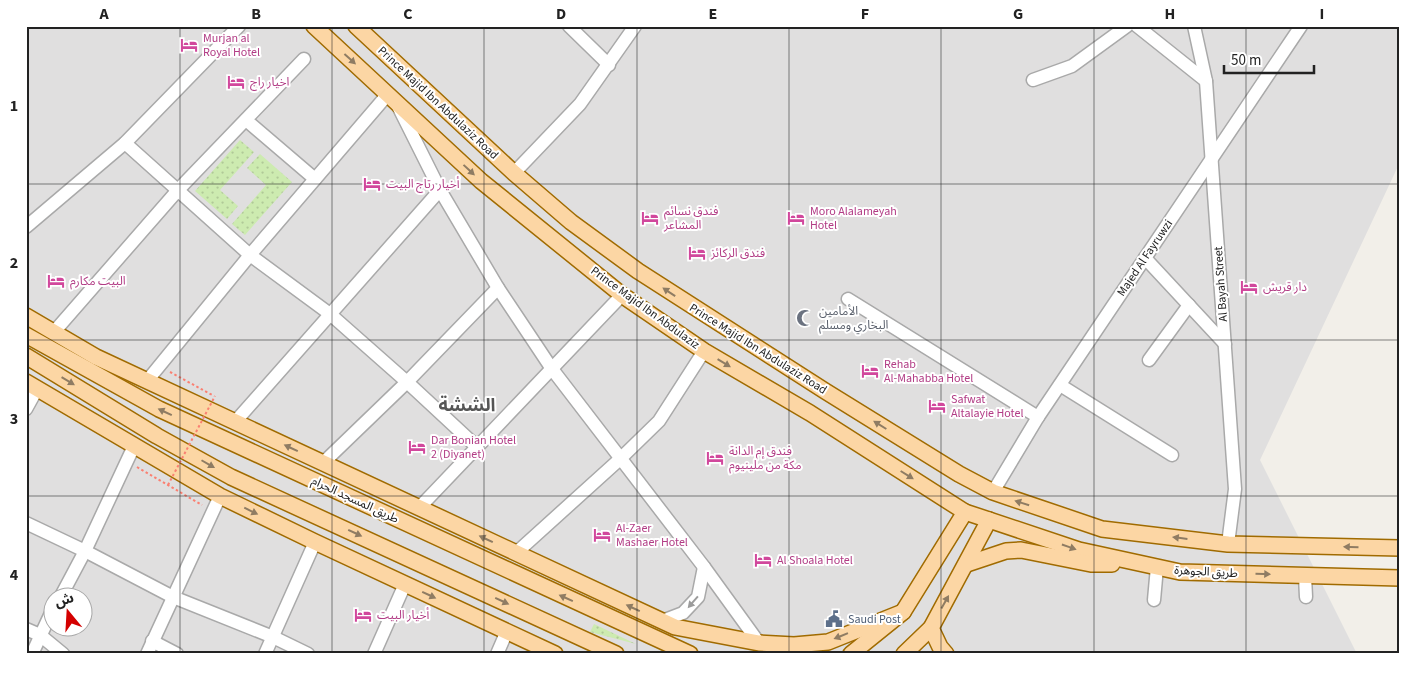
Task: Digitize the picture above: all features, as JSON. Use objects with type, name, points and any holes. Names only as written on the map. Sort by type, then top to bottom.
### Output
[{"type":"main road","name":"Prince Majid Ibn Abdulaziz","points":[[314,26],[481,181],[622,295],[704,351],[810,413],[966,512],[989,520]]},
{"type":"main road","name":"Prince Majid Ibn Abdulaziz Road","points":[[356,26],[514,173],[571,222],[638,271],[959,474],[993,492],[1102,529],[1228,544]]},
{"type":"main road","points":[[26,316],[91,354],[146,381],[675,627],[759,643],[794,645],[828,642],[903,612]]},
{"type":"main road","name":"طريق المسجد الحرام","points":[[26,335],[115,386],[160,409],[690,654]]},
{"type":"main road","points":[[91,354],[115,386]]},
{"type":"main road","points":[[26,356],[231,477],[616,654]]},
{"type":"main road","points":[[32,386],[220,496],[555,654]]},
{"type":"main road","points":[[810,413],[825,391]]},
{"type":"main road","points":[[80,414],[125,416]]},
{"type":"main road","points":[[423,532],[426,511]]},
{"type":"main road","points":[[851,654],[903,612],[966,512]]},
{"type":"main road","points":[[904,654],[931,628],[989,520]]},
{"type":"main road","name":"طريق الجوهرة","points":[[989,520],[1079,550],[1180,572],[1400,578]]},
{"type":"main road","points":[[1228,544],[1400,548]]},
{"type":"main road","points":[[967,564],[1006,551],[1021,550],[1091,564],[1136,563]]},
{"type":"main road","points":[[931,628],[940,647],[946,654]]},
{"type":"street","points":[[26,227],[125,144],[239,26]]},
{"type":"street","points":[[569,26],[609,65]]},
{"type":"street","points":[[514,173],[580,104],[636,26]]},
{"type":"street","points":[[1033,80],[1072,66],[1127,26]]},
{"type":"street","points":[[1138,26],[1206,81]]},
{"type":"street","name":"Al Bayah Street","points":[[1194,26],[1206,81],[1213,158],[1235,489],[1228,544]]},
{"type":"street","name":"Majed Al Fayruwzi","points":[[993,492],[1038,417],[1301,26]]},
{"type":"street","points":[[54,332],[178,190],[304,59]]},
{"type":"street","points":[[146,381],[315,179],[391,96],[440,190],[498,288],[552,369],[704,567],[759,643]]},
{"type":"street","points":[[246,120],[315,179]]},
{"type":"street","points":[[125,144],[250,255],[330,314],[477,447]]},
{"type":"street","points":[[235,422],[440,190]]},
{"type":"street","points":[[1145,258],[1225,344]]},
{"type":"street","points":[[323,464],[407,382],[498,288]]},
{"type":"street","points":[[426,511],[477,447],[622,295]]},
{"type":"street","points":[[848,299],[1038,417]]},
{"type":"street","points":[[1149,360],[1188,305]]},
{"type":"street","points":[[516,553],[659,421],[704,351]]},
{"type":"street","points":[[1060,385],[1172,455]]},
{"type":"street","points":[[26,409],[32,386]]},
{"type":"street","points":[[65,588],[134,446]]},
{"type":"street","points":[[146,654],[220,496]]},
{"type":"street","points":[[26,523],[85,550],[173,597],[308,654]]},
{"type":"street","points":[[265,654],[315,542]]},
{"type":"street","points":[[662,621],[683,613],[698,597],[704,567]]},
{"type":"street","points":[[1154,600],[1157,568]]},
{"type":"street","points":[[1305,576],[1306,597]]},
{"type":"street","points":[[374,654],[405,584]]},
{"type":"street","points":[[26,628],[40,635],[63,654]]},
{"type":"street","points":[[32,654],[42,631]]},
{"type":"street","points":[[497,654],[506,631]]},
{"type":"street","points":[[152,642],[177,654]]},
{"type":"path","points":[[159,366],[215,396],[168,485]]},
{"type":"path","points":[[127,460],[212,510]]},
{"type":"shaded area","points":[[26,26],[1400,26],[1400,162],[1260,460],[1357,654],[26,654]]},
{"type":"green space","points":[[240,140],[254,152],[220,190],[238,206],[227,219],[195,191]]},
{"type":"green space","points":[[260,154],[292,182],[245,235],[232,224],[266,185],[247,168]]},
{"type":"green space","points":[[594,624],[636,644],[590,632]]},
{"type":"place","name":"Murjan al Royal Hotel","points":[[189,45]]},
{"type":"place","name":"اخيار راج","points":[[236,82]]},
{"type":"place","name":"أخيار رتاج البيت","points":[[372,184]]},
{"type":"place","name":"فندق نسائم المشاعر","points":[[650,218]]},
{"type":"place","name":"Moro Alalameyah Hotel","points":[[796,218]]},
{"type":"place","name":"فندق الركائز","points":[[697,253]]},
{"type":"place","name":"البيت مكارم","points":[[56,281]]},
{"type":"place","name":"دار قريش","points":[[1249,287]]},
{"type":"place","name":"الأمامين البخاري ومسلم","points":[[805,318]]},
{"type":"place","name":"Rehab Al-Mahabba Hotel","points":[[870,371]]},
{"type":"place","name":"Safwat Altalayie Hotel","points":[[937,406]]},
{"type":"place","name":"Dar Bonian Hotel 2 (Diyanet)","points":[[417,447]]},
{"type":"place","name":"فندق إم الدانة مكة من ملينيوم","points":[[715,458]]},
{"type":"place","name":"Al-Zaer Mashaer Hotel","points":[[602,535]]},
{"type":"place","name":"Al Shoala Hotel","points":[[763,560]]},
{"type":"place","name":"أخيار البيت","points":[[363,615]]},
{"type":"place","name":"Saudi Post","points":[[834,619]]},
{"type":"district","name":"الششة","points":[[467,405]]}]
